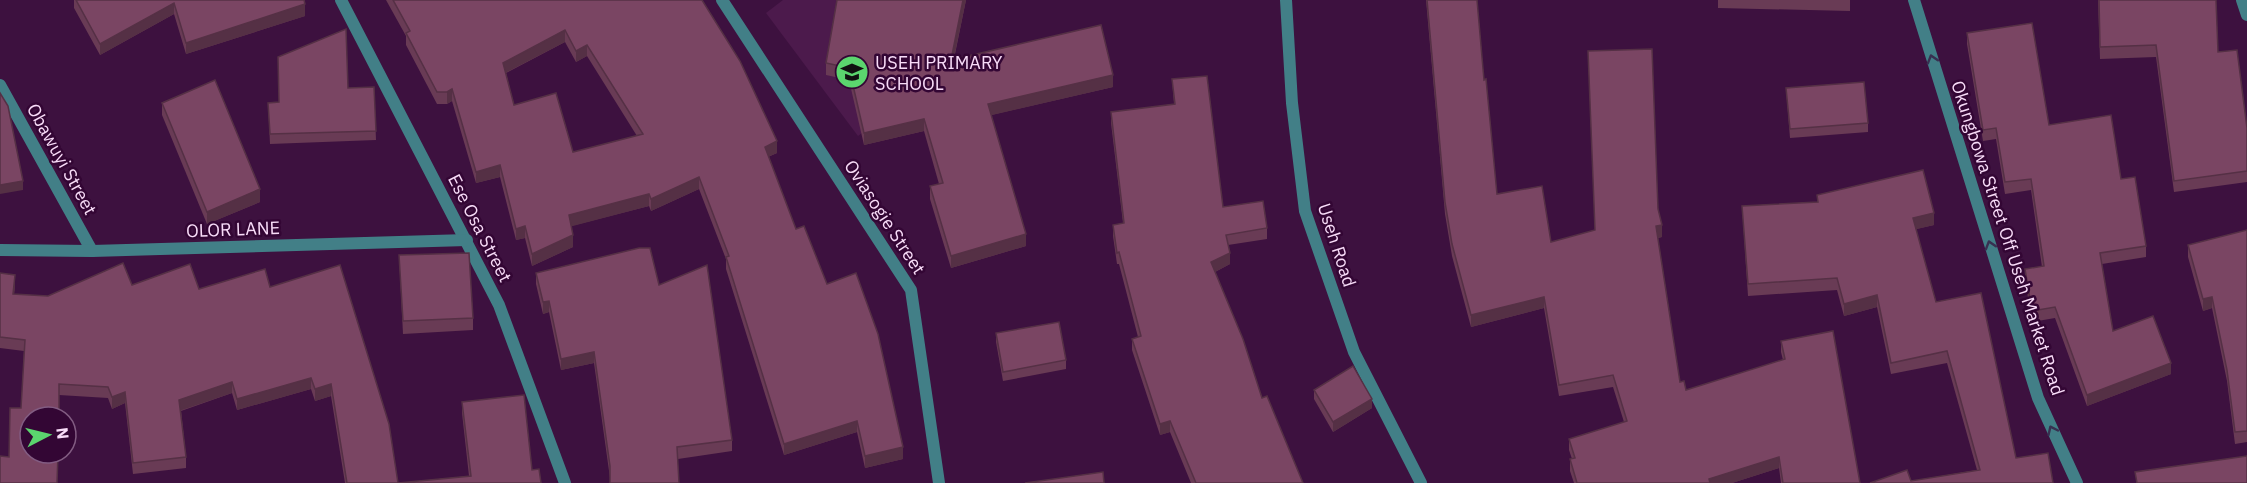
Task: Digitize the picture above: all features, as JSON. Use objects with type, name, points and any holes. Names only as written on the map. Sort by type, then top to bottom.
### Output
[{"type":"street","name":"Ese Osa Street","points":[[341,0],[499,304],[565,483]]},
{"type":"street","name":"Oviasogie Street","points":[[722,0],[911,290],[939,483]]},
{"type":"street","name":"Useh Road","points":[[1286,0],[1292,103],[1305,211],[1354,352],[1421,483]]},
{"type":"street","name":"Okungbowa Street Off Useh Market Road","points":[[1914,0],[2038,398],[2077,483]]},
{"type":"street","points":[[2242,0],[2247,15]]},
{"type":"street","name":"Obawuyi Street","points":[[0,85],[92,250]]},
{"type":"street","name":"OLOR LANE","points":[[0,250],[92,250],[467,240]]},
{"type":"shaded area","name":"USEH PRIMARY SCHOOL","points":[[783,0],[839,0],[911,95],[858,136],[766,13]]},
{"type":"building","points":[[76,0],[304,0],[305,4],[186,43],[174,3],[100,44]]},
{"type":"building","points":[[393,0],[702,0],[740,61],[777,141],[765,147],[796,229],[804,226],[827,284],[856,273],[878,334],[903,447],[865,456],[857,421],[784,444],[726,257],[729,256],[699,177],[651,199],[649,194],[569,215],[573,235],[532,254],[525,226],[516,229],[500,165],[476,172],[452,89],[447,92],[437,92],[406,33],[410,31]],"holes":[[[565,30],[576,51],[587,45],[643,134],[573,152],[556,93],[514,105],[503,63]]]},
{"type":"building","points":[[837,0],[963,0],[951,60],[1101,25],[1113,75],[988,104],[1026,234],[951,256],[930,186],[943,183],[924,119],[864,133],[849,68],[826,63]]},
{"type":"building","points":[[1427,0],[1477,0],[1497,194],[1542,186],[1551,242],[1595,230],[1588,51],[1652,49],[1658,209],[1662,225],[1656,226],[1680,382],[1684,381],[1686,390],[1785,359],[1781,341],[1833,331],[1860,483],[1783,483],[1779,457],[1709,479],[1710,483],[1577,483],[1570,459],[1575,458],[1569,439],[1627,421],[1613,375],[1559,385],[1544,297],[1471,315],[1452,244],[1445,202]]},
{"type":"building","points":[[2099,0],[2216,0],[2218,52],[2237,50],[2247,128],[2247,171],[2174,181],[2156,45],[2100,47]]},
{"type":"building","points":[[2032,23],[2049,125],[2111,115],[2121,179],[2135,177],[2146,246],[2100,253],[2113,331],[2153,316],[2171,363],[2087,395],[2055,307],[2032,311],[2025,269],[2044,266],[2031,179],[2005,182],[1996,128],[1983,130],[1967,33]]},
{"type":"building","points":[[346,29],[348,88],[374,87],[376,131],[270,134],[268,103],[279,102],[278,57]]},
{"type":"building","points":[[1207,76],[1223,207],[1263,201],[1267,228],[1226,235],[1230,253],[1211,262],[1243,339],[1262,398],[1267,396],[1303,483],[1196,483],[1170,421],[1160,424],[1132,339],[1141,336],[1119,252],[1117,253],[1113,225],[1124,223],[1111,112],[1175,104],[1172,79]]},
{"type":"building","points":[[215,80],[260,189],[207,212],[162,103]]},
{"type":"building","points":[[1864,82],[1868,123],[1790,129],[1786,88]]},
{"type":"building","points":[[0,93],[8,106],[23,181],[0,185]]},
{"type":"building","points":[[1923,170],[1934,213],[1913,218],[1936,302],[1981,293],[2016,458],[2048,453],[2053,483],[1870,483],[1907,470],[1911,481],[1980,470],[1947,351],[1891,363],[1877,295],[1844,304],[1837,278],[1748,284],[1742,206],[1818,202],[1817,195]]},
{"type":"building","points":[[2247,230],[2247,431],[2235,432],[2227,370],[2212,297],[2203,299],[2188,245]]},
{"type":"building","points":[[639,248],[650,248],[659,285],[707,265],[732,440],[677,447],[679,483],[610,483],[610,466],[594,352],[561,359],[549,301],[543,302],[536,273]]},
{"type":"building","points":[[469,253],[473,318],[403,321],[399,255]]},
{"type":"building","points":[[123,263],[132,285],[190,264],[199,289],[265,269],[270,287],[340,265],[389,424],[398,483],[347,483],[331,384],[315,389],[311,378],[237,399],[232,382],[179,400],[186,457],[133,463],[125,392],[112,397],[108,387],[59,384],[59,405],[21,405],[25,340],[0,337],[0,273],[15,275],[13,294],[48,296]]},
{"type":"building","points":[[1059,322],[1066,360],[1003,372],[996,333]]},
{"type":"building","points":[[1353,366],[1372,399],[1333,422],[1314,390]]},
{"type":"building","points":[[524,395],[532,470],[539,469],[541,483],[398,483],[471,476],[462,402]]},
{"type":"building","points":[[10,408],[18,408],[18,465],[58,465],[57,483],[0,483],[0,456],[9,457]]},
{"type":"building","points":[[2247,456],[2247,483],[2137,483],[2135,472]]},
{"type":"building","points":[[1103,472],[1104,483],[1025,483]]},
{"type":"place","name":"USEH PRIMARY SCHOOL","points":[[852,72]]}]
